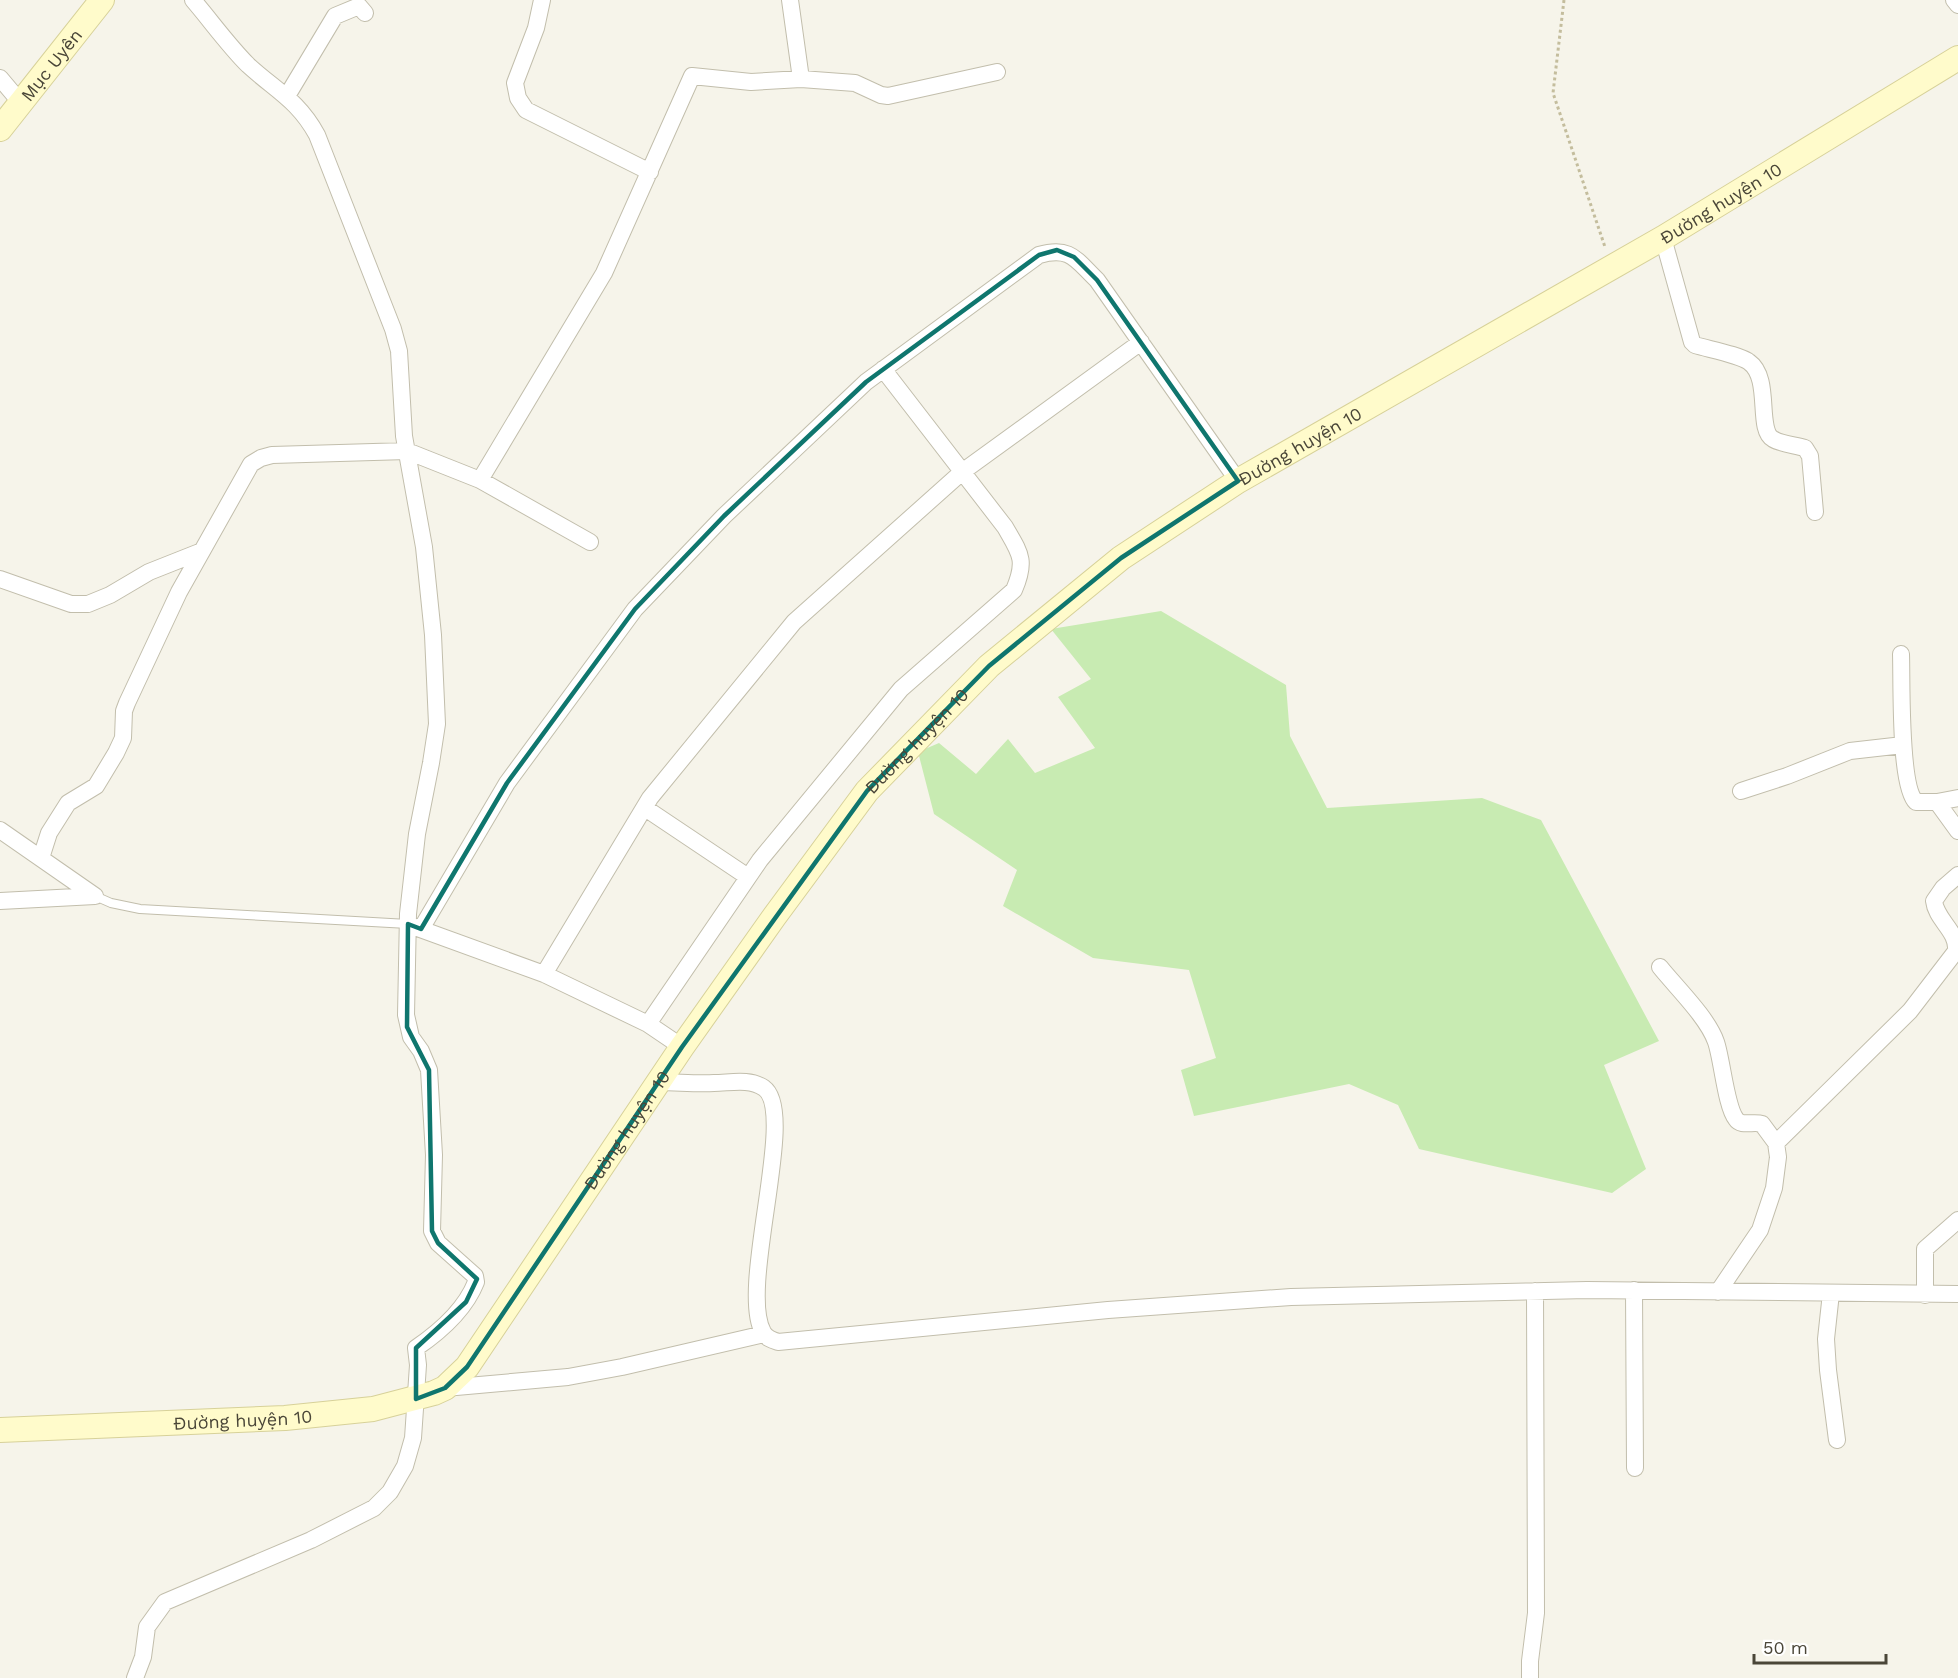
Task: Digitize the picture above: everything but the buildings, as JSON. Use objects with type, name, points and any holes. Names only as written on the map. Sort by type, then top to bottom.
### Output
[{"type":"street","name":"Mục Uyên","points":[[0,129],[102,0]]},
{"type":"street","points":[[135,1678],[143,1657],[147,1627],[165,1602],[310,1539],[374,1508],[390,1492],[405,1466],[413,1438],[416,1348],[430,1339],[466,1302],[476,1282],[475,1276],[438,1243],[432,1231],[434,1155],[429,1070],[407,1027],[415,927],[417,834],[437,724],[433,634],[425,558],[403,426],[399,351],[393,329],[317,135],[301,109],[248,65],[193,0]]},
{"type":"street","points":[[542,0],[536,28],[515,83],[518,98],[526,110],[650,172]]},
{"type":"street","points":[[789,0],[801,79]]},
{"type":"street","points":[[1954,0],[1958,5]]},
{"type":"street","points":[[287,96],[335,16],[359,6],[364,13]]},
{"type":"street","name":"Đường huyện 10","points":[[0,1430],[285,1418],[373,1409],[416,1399],[445,1388],[467,1367],[682,1047],[867,791],[989,666],[1121,558],[1238,481],[1663,238],[1958,58]]},
{"type":"street","points":[[480,480],[604,273],[692,76],[751,82],[801,79],[855,83],[888,96],[997,72]]},
{"type":"street","points":[[0,78],[21,103]]},
{"type":"street","points":[[1663,238],[1692,342],[1695,345],[1748,361],[1756,369],[1765,398],[1764,427],[1767,434],[1773,439],[1805,448],[1810,456],[1815,512]]},
{"type":"street","points":[[415,927],[507,783],[635,609],[724,516],[866,382],[1039,255],[1057,250],[1074,257],[1097,280],[1238,481]]},
{"type":"street","points":[[544,974],[650,798],[794,622],[962,472],[1141,342]]},
{"type":"street","points":[[648,1024],[760,860],[901,689],[1014,590],[1021,575],[1021,554],[1005,527],[883,369]]},
{"type":"street","points":[[41,858],[49,833],[68,803],[96,786],[116,753],[123,738],[124,711],[127,703],[179,592],[251,464],[261,458],[272,455],[407,451],[480,480],[590,542]]},
{"type":"street","points":[[0,579],[71,604],[88,604],[110,595],[149,572],[202,551]]},
{"type":"street","points":[[1901,654],[1903,745],[1914,800],[1937,802],[1958,798]]},
{"type":"street","points":[[1741,791],[1850,751],[1903,745]]},
{"type":"street","points":[[1937,802],[1958,831]]},
{"type":"street","points":[[645,808],[748,877]]},
{"type":"street","points":[[0,830],[95,896]]},
{"type":"street","points":[[1776,1143],[1910,1011],[1956,951],[1958,944],[1956,937],[1935,908],[1934,901],[1943,888],[1958,875]]},
{"type":"street","points":[[0,901],[95,896]]},
{"type":"street","points":[[415,927],[544,974],[648,1024],[682,1047]]},
{"type":"street","points":[[1660,967],[1702,1018],[1716,1041],[1731,1106],[1737,1121],[1762,1124],[1776,1143],[1778,1156],[1774,1188],[1760,1230],[1718,1292]]},
{"type":"street","points":[[659,1082],[747,1083],[764,1089],[770,1095],[774,1123],[758,1285],[759,1322],[764,1334],[778,1342],[1108,1310],[1280,1298],[1634,1290],[1958,1294]]},
{"type":"street","points":[[1925,1294],[1925,1249],[1958,1220]]},
{"type":"street","points":[[1634,1290],[1635,1468]]},
{"type":"street","points":[[1530,1678],[1536,1613],[1535,1291]]},
{"type":"street","points":[[1831,1293],[1826,1339],[1837,1440]]},
{"type":"street","points":[[445,1388],[568,1377],[622,1367],[764,1334]]},
{"type":"lane","points":[[95,896],[111,903],[140,909],[415,927]]},
{"type":"path","points":[[1564,0],[1553,93],[1612,266]]},
{"type":"highlighted area","points":[[1057,250],[1074,257],[1097,280],[1238,481],[1121,558],[989,666],[867,791],[682,1047],[467,1367],[445,1388],[416,1399],[416,1348],[466,1302],[477,1279],[438,1243],[432,1231],[429,1070],[407,1027],[408,924],[421,929],[507,783],[635,609],[724,516],[866,382],[1039,255]]},
{"type":"green space","points":[[1161,611],[1286,685],[1290,736],[1327,808],[1482,798],[1541,820],[1659,1041],[1604,1065],[1646,1169],[1612,1193],[1419,1149],[1398,1105],[1349,1084],[1194,1116],[1181,1070],[1216,1058],[1189,970],[1093,958],[1003,906],[1017,870],[934,814],[918,752],[939,743],[976,774],[1008,739],[1035,773],[1095,748],[1058,697],[1091,679],[1051,629]]}]
